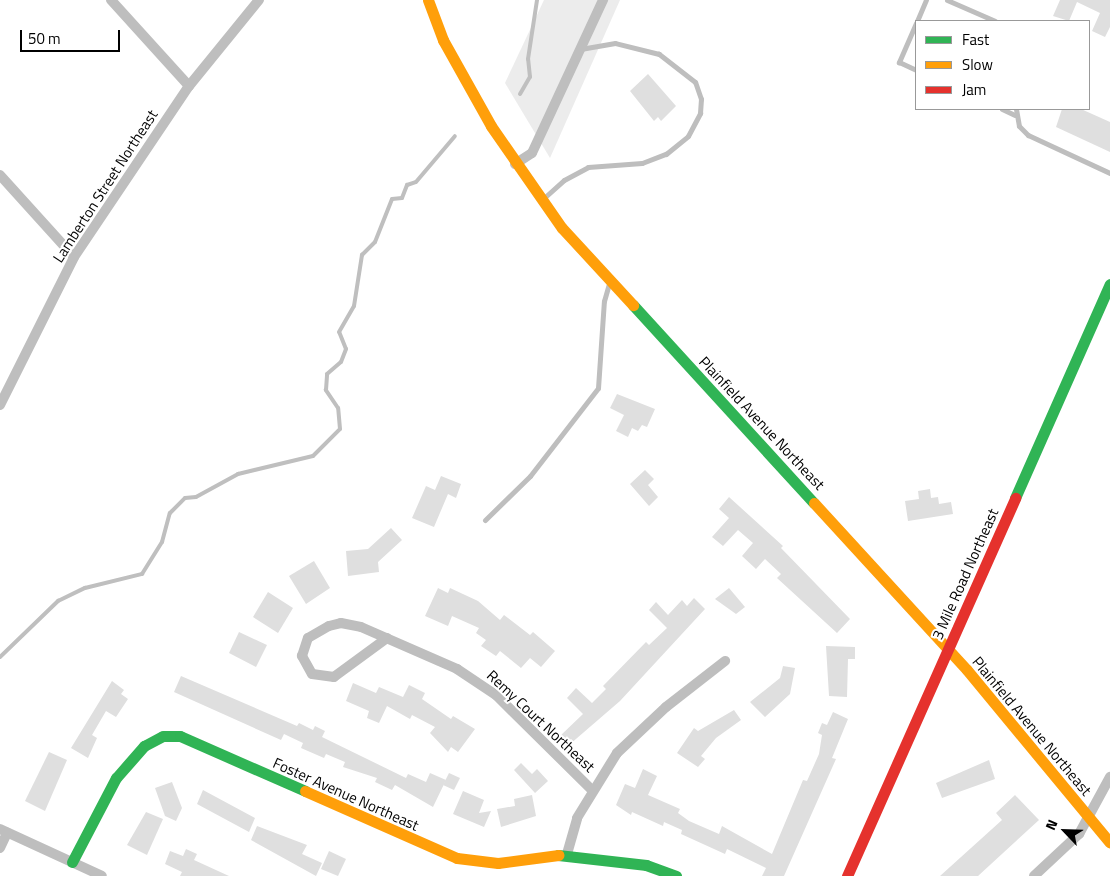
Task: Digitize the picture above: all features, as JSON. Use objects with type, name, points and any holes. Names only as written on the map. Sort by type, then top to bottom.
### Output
[{"type":"main road","name":"Plainfield Avenue Northeast","points":[[428,0],[452,56],[515,164],[541,200],[948,650],[1110,843]]},
{"type":"main road","name":"3 Mile Road Northeast","points":[[847,876],[1110,284]]},
{"type":"main road","name":"Foster Avenue Northeast","points":[[72,862],[122,772],[144,746],[163,736],[180,736],[457,858],[498,862],[567,854],[646,865],[676,876]]},
{"type":"street","points":[[111,0],[189,86]]},
{"type":"street","name":"Lamberton Street Northeast","points":[[0,405],[74,257],[189,86],[259,0]]},
{"type":"street","points":[[515,164],[532,153],[603,0]]},
{"type":"street","points":[[0,175],[74,257]]},
{"type":"street","name":"Remy Court Northeast","points":[[387,638],[377,642],[334,677],[312,674],[302,656],[308,638],[329,626],[361,627],[387,638],[480,682],[592,790]]},
{"type":"street","points":[[567,854],[577,818],[592,790],[617,753],[666,707],[725,661]]},
{"type":"street","points":[[1034,876],[1079,834],[1110,777]]},
{"type":"street","points":[[0,848],[4,831],[102,876]]},
{"type":"lane","points":[[918,20],[926,0]]},
{"type":"lane","points":[[947,0],[992,20]]},
{"type":"lane","points":[[915,26],[898,62],[915,70]]},
{"type":"lane","points":[[541,200],[580,170],[642,163],[666,154],[688,136],[700,112],[701,99],[695,82],[659,54],[615,42],[580,49]]},
{"type":"lane","points":[[1015,112],[1028,135],[1110,173]]},
{"type":"lane","points":[[485,520],[530,476],[598,388],[604,301],[610,278]]},
{"type":"shaded area","points":[[544,0],[620,0],[550,158],[505,83]]},
{"type":"building","points":[[1060,0],[1110,0],[1110,27],[1105,37],[1092,31],[1100,13],[1077,2],[1069,20],[1053,16]]},
{"type":"building","points":[[648,74],[676,106],[661,121],[658,117],[654,121],[630,91]]},
{"type":"building","points":[[1062,110],[1083,110],[1110,122],[1110,152],[1056,127]]},
{"type":"building","points":[[617,394],[655,409],[647,427],[642,425],[638,431],[632,428],[628,437],[616,431],[624,415],[610,408]]},
{"type":"building","points":[[645,470],[654,479],[648,485],[658,497],[649,506],[630,484]]},
{"type":"building","points":[[441,476],[461,484],[456,498],[448,494],[434,527],[412,518],[426,486],[435,490]]},
{"type":"building","points":[[930,489],[931,498],[938,497],[939,504],[951,502],[953,514],[908,521],[905,501],[919,499],[918,491]]},
{"type":"building","points":[[729,497],[783,546],[781,548],[850,619],[837,633],[777,578],[781,574],[765,559],[756,569],[742,556],[753,543],[738,530],[723,546],[712,537],[729,518],[719,509]]},
{"type":"building","points":[[391,528],[402,540],[378,562],[379,572],[348,576],[346,551],[368,549]]},
{"type":"building","points":[[314,561],[330,588],[306,604],[289,576]]},
{"type":"building","points":[[438,588],[448,593],[450,588],[478,601],[500,620],[504,615],[530,635],[533,632],[555,651],[541,667],[530,658],[521,668],[500,651],[496,656],[481,646],[486,640],[476,633],[479,628],[452,616],[448,626],[425,616]]},
{"type":"building","points":[[729,588],[745,607],[736,614],[715,599]]},
{"type":"building","points":[[268,592],[293,608],[278,633],[253,617]]},
{"type":"building","points":[[694,598],[705,609],[620,701],[569,745],[560,736],[583,714],[567,698],[576,688],[592,703],[606,689],[603,686],[646,642],[649,645],[667,628],[649,610],[656,602],[668,615],[682,600],[687,606]]},
{"type":"building","points":[[239,632],[267,645],[256,667],[229,653]]},
{"type":"building","points":[[826,646],[855,647],[855,659],[848,659],[847,697],[829,696]]},
{"type":"building","points":[[783,666],[795,668],[790,694],[765,717],[750,702],[780,678]]},
{"type":"building","points":[[181,676],[297,726],[299,723],[313,730],[315,726],[325,731],[322,737],[406,778],[408,774],[426,782],[430,773],[446,780],[433,807],[395,785],[392,790],[375,782],[377,778],[343,767],[345,762],[326,754],[324,758],[301,748],[303,743],[284,734],[281,740],[174,692]]},
{"type":"building","points":[[112,681],[124,690],[121,694],[128,699],[116,717],[106,711],[92,735],[97,738],[88,758],[71,748]]},
{"type":"building","points":[[353,683],[376,693],[379,687],[403,697],[409,685],[425,693],[422,699],[451,719],[453,716],[475,729],[458,752],[451,747],[448,752],[430,733],[435,727],[412,715],[410,719],[387,706],[379,723],[367,718],[369,711],[346,701]]},
{"type":"building","points":[[734,710],[741,720],[716,738],[701,756],[705,759],[698,767],[677,753],[694,728],[698,731]]},
{"type":"building","points":[[833,712],[848,719],[832,758],[836,759],[784,876],[762,876],[766,868],[727,849],[725,854],[681,834],[682,830],[664,822],[663,826],[632,812],[631,815],[616,805],[625,784],[635,788],[643,769],[657,776],[648,795],[680,809],[678,813],[689,821],[719,834],[722,826],[772,854],[803,780],[807,781],[819,754],[822,735],[818,733],[822,723],[827,725]]},
{"type":"building","points":[[49,752],[67,760],[45,811],[25,801]]},
{"type":"building","points":[[989,760],[995,779],[942,798],[936,783]]},
{"type":"building","points":[[521,763],[532,774],[537,769],[548,781],[535,793],[514,770]]},
{"type":"building","points":[[449,773],[460,778],[454,790],[443,785]]},
{"type":"building","points":[[172,782],[182,808],[176,821],[165,816],[155,788]]},
{"type":"building","points":[[203,790],[255,818],[249,832],[197,804]]},
{"type":"building","points":[[463,791],[484,800],[479,813],[491,811],[484,827],[453,814]]},
{"type":"building","points":[[532,795],[536,816],[501,827],[497,809],[515,806],[514,799]]},
{"type":"building","points":[[1015,795],[1039,820],[978,876],[940,876],[1002,820],[996,813]]},
{"type":"building","points":[[146,812],[163,819],[147,855],[127,845]]},
{"type":"building","points":[[257,826],[307,845],[302,854],[322,863],[316,876],[251,840]]},
{"type":"building","points":[[186,849],[197,854],[194,860],[229,876],[180,876],[182,872],[165,864],[170,851],[183,856]]},
{"type":"building","points":[[329,851],[346,859],[338,876],[321,869]]},
{"type":"waterway","points":[[520,94],[530,77],[528,59],[537,0]]},
{"type":"waterway","points":[[0,657],[58,601],[85,588],[142,574],[162,542],[170,513],[185,498],[196,497],[238,474],[313,456],[340,429],[338,408],[326,390],[327,374],[341,362],[346,349],[339,332],[354,306],[362,255],[375,242],[392,199],[402,198],[407,185],[416,182],[455,136]]},
{"type":"traffic: fast","points":[[1015,498],[1110,284]]},
{"type":"traffic: fast","points":[[633,305],[814,503]]},
{"type":"traffic: fast","points":[[72,862],[116,778],[144,746],[163,736],[180,736],[305,791]]},
{"type":"traffic: fast","points":[[558,855],[646,865],[676,876]]},
{"type":"traffic: slow","points":[[428,0],[443,40],[491,126],[562,228],[633,305]]},
{"type":"traffic: slow","points":[[814,503],[967,670],[1110,843]]},
{"type":"traffic: slow","points":[[305,791],[457,858],[498,863],[558,855]]},
{"type":"traffic: jam","points":[[847,876],[1015,498]]}]
